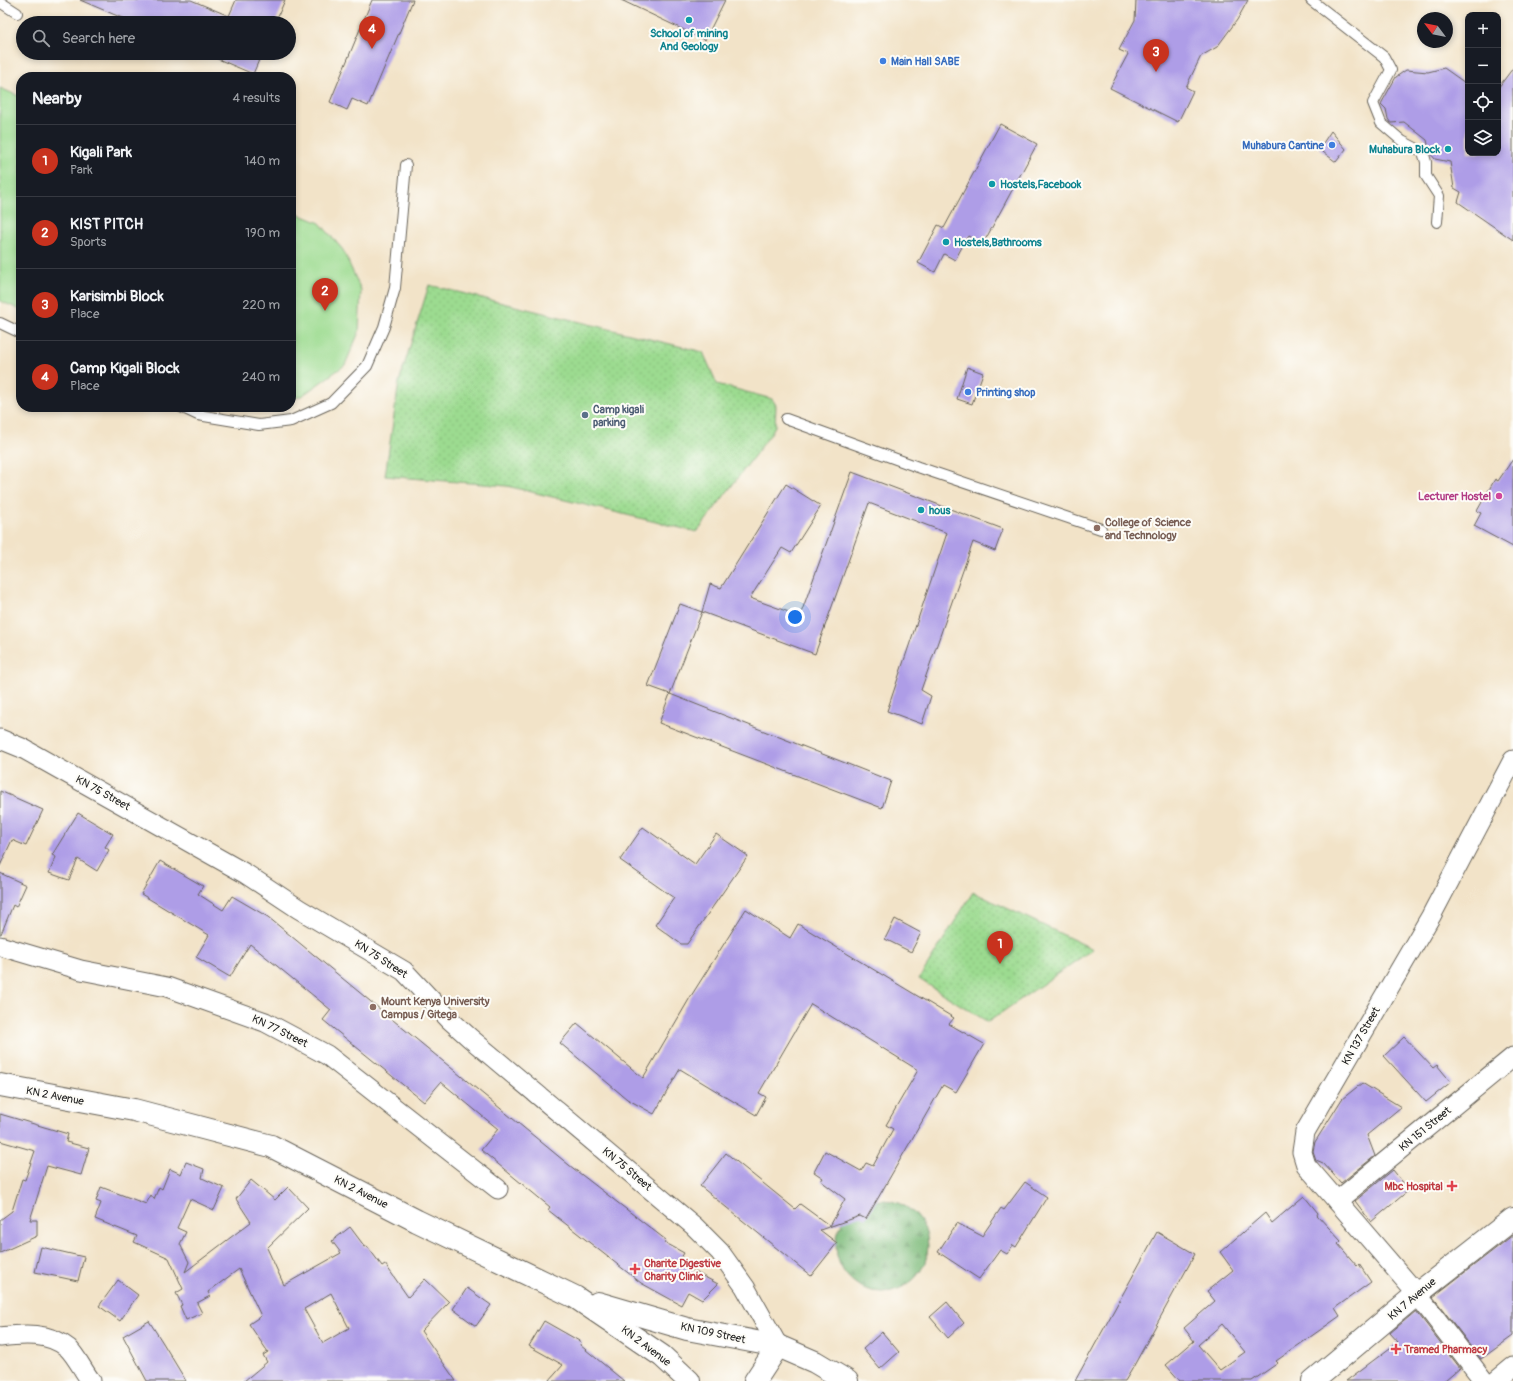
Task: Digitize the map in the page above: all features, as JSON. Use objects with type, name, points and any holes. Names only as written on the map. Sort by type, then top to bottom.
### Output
[{"type":"main road","name":"KN 2 Avenue","points":[[0,1085],[134,1110],[271,1146],[417,1221],[575,1297],[662,1356],[689,1381]]},
{"type":"main road","name":"KN 7 Avenue","points":[[1313,1381],[1417,1294],[1513,1219]]},
{"type":"main road","name":"KN 109 Street","points":[[575,1297],[687,1329],[778,1346],[815,1362],[847,1381]]},
{"type":"main road","points":[[755,1381],[778,1346]]},
{"type":"street","name":"KN 75 Street","points":[[0,739],[22,748],[240,870],[299,909],[404,972],[450,1020],[470,1038],[694,1226],[720,1252],[745,1288],[778,1346]]},
{"type":"street","name":"KN 137 Street","points":[[1484,1381],[1417,1294],[1306,1165],[1302,1152],[1305,1132],[1431,916],[1513,760]]},
{"type":"street","name":"KN 77 Street","points":[[0,946],[81,970],[167,987],[265,1022],[327,1055],[498,1188]]},
{"type":"street","name":"KN 151 Street","points":[[1337,1201],[1513,1057]]},
{"type":"street","points":[[0,1337],[25,1334],[50,1338],[68,1348],[91,1381]]},
{"type":"street","points":[[1496,1381],[1513,1368]]},
{"type":"lane","points":[[1311,0],[1384,57],[1391,70],[1373,103],[1381,123],[1402,141],[1424,152],[1426,176],[1439,196],[1437,222]]},
{"type":"lane","points":[[0,2],[17,13]]},
{"type":"lane","points":[[192,412],[198,415],[230,422],[259,425],[291,421],[331,403],[366,366],[384,327],[395,288],[406,165]]},
{"type":"lane","points":[[0,323],[16,331]]},
{"type":"lane","points":[[786,419],[918,467],[1102,530]]},
{"type":"green space","points":[[0,88],[16,95],[16,308],[0,301]]},
{"type":"green space","points":[[296,213],[320,223],[343,250],[361,290],[359,332],[345,365],[303,395],[296,398]]},
{"type":"green space","name":"Camp kigali parking","points":[[429,285],[703,352],[717,384],[772,399],[776,405],[775,426],[770,435],[697,532],[507,486],[385,476],[399,382]]},
{"type":"green space","points":[[973,892],[1093,949],[988,1022],[919,979]]},
{"type":"green space","points":[[873,1200],[891,1200],[908,1207],[921,1220],[928,1237],[928,1255],[921,1272],[908,1285],[891,1292],[873,1292],[856,1285],[843,1272],[836,1255],[836,1237],[843,1220],[856,1207]]},
{"type":"building","points":[[80,0],[191,0],[229,16],[118,16]]},
{"type":"building","points":[[236,0],[285,0],[278,16],[229,16]]},
{"type":"building","points":[[372,0],[413,0],[368,106],[352,99],[347,110],[330,102]]},
{"type":"building","name":"School of mining And Geology","points":[[621,0],[725,0],[705,40]]},
{"type":"building","points":[[1136,0],[1248,0],[1237,20],[1217,47],[1201,56],[1186,87],[1193,91],[1178,122],[1110,88],[1128,54],[1119,50],[1135,20]]},
{"type":"building","points":[[220,60],[259,60],[254,72],[248,72]]},
{"type":"building","name":"Muhabura Block","points":[[1444,68],[1465,83],[1465,156],[1501,156],[1501,84],[1513,68],[1513,240],[1458,202],[1461,192],[1454,188],[1450,162],[1435,159],[1430,153],[1427,140],[1404,122],[1391,123],[1388,119],[1386,109],[1381,104],[1396,77],[1406,70],[1428,72]]},
{"type":"building","name":"Hostels,Facebook","points":[[1000,124],[1037,144],[983,244],[968,236],[955,260],[944,254],[935,272],[918,263],[938,225],[944,228]]},
{"type":"building","name":"Muhabura Cantine","points":[[1331,131],[1346,149],[1336,162],[1319,149]]},
{"type":"building","name":"Printing shop","points":[[967,367],[983,373],[972,404],[957,399]]},
{"type":"building","name":"Lecturer Hostel","points":[[1513,459],[1513,547],[1474,526],[1481,513],[1477,511],[1495,479],[1498,481]]},
{"type":"building","points":[[852,472],[1003,529],[995,551],[973,542],[921,690],[931,696],[922,724],[887,711],[947,533],[869,503],[815,654],[702,612],[710,584],[721,588],[786,484],[821,506],[791,553],[782,548],[750,598],[800,616]]},
{"type":"building","points":[[680,604],[702,612],[670,694],[648,686]]},
{"type":"building","points":[[670,694],[891,781],[882,808],[659,723]]},
{"type":"building","points":[[0,791],[43,810],[26,846],[12,840],[0,866]]},
{"type":"building","points":[[78,813],[113,834],[105,847],[109,850],[97,871],[78,859],[69,880],[49,873],[56,857],[52,855]]},
{"type":"building","points":[[643,827],[695,864],[716,834],[748,856],[687,944],[681,944],[655,925],[674,898],[620,860]]},
{"type":"building","points":[[160,861],[203,886],[198,894],[223,910],[232,896],[268,917],[569,1165],[666,1240],[664,1242],[684,1253],[678,1263],[718,1284],[702,1300],[688,1292],[681,1305],[641,1283],[548,1210],[550,1207],[481,1150],[498,1129],[441,1082],[424,1102],[323,1020],[331,1010],[250,944],[230,977],[196,957],[209,935],[141,894]]},
{"type":"building","points":[[0,873],[26,885],[16,907],[13,905],[1,934],[0,934]]},
{"type":"building","points":[[746,909],[790,938],[798,924],[954,1018],[949,1024],[984,1044],[956,1092],[943,1085],[866,1219],[860,1216],[820,1230],[837,1243],[811,1276],[700,1186],[726,1153],[795,1209],[800,1204],[830,1226],[845,1199],[821,1181],[823,1178],[814,1172],[825,1151],[861,1171],[866,1163],[873,1166],[893,1129],[886,1125],[918,1070],[811,1004],[759,1093],[766,1097],[756,1115],[680,1069],[654,1114],[627,1099],[560,1043],[577,1023],[643,1078],[691,996]]},
{"type":"building","points":[[895,919],[921,933],[911,952],[885,939]]},
{"type":"building","points":[[1404,1037],[1433,1068],[1437,1065],[1451,1082],[1426,1102],[1384,1056]]},
{"type":"building","points":[[1362,1083],[1401,1107],[1367,1135],[1375,1156],[1341,1183],[1323,1163],[1316,1160],[1313,1151],[1315,1142],[1342,1099]]},
{"type":"building","points":[[0,1114],[68,1134],[66,1142],[89,1148],[81,1175],[47,1166],[30,1220],[37,1220],[37,1236],[0,1253],[0,1220],[12,1211],[22,1179],[25,1180],[35,1151],[0,1141]]},
{"type":"building","points":[[186,1162],[204,1169],[202,1178],[224,1188],[214,1210],[190,1199],[177,1228],[186,1232],[180,1244],[189,1262],[185,1272],[251,1222],[236,1199],[251,1180],[275,1200],[288,1187],[308,1208],[267,1248],[284,1285],[341,1253],[332,1241],[350,1227],[382,1266],[385,1264],[408,1297],[425,1279],[449,1302],[421,1331],[456,1381],[244,1381],[267,1362],[263,1355],[268,1352],[249,1324],[261,1316],[239,1269],[208,1292],[210,1296],[197,1303],[202,1313],[186,1320],[180,1306],[182,1305],[176,1293],[183,1289],[169,1258],[134,1242],[137,1236],[95,1219],[101,1203],[96,1201],[101,1187],[146,1204],[151,1195],[154,1199],[159,1187],[162,1189],[170,1169],[181,1174]],"holes":[[[331,1293],[349,1328],[323,1343],[304,1309]]]},
{"type":"building","points":[[1393,1170],[1409,1190],[1371,1222],[1355,1201]]},
{"type":"building","points":[[1025,1182],[1047,1197],[1016,1247],[1013,1245],[1007,1254],[1000,1250],[979,1279],[938,1252],[957,1223],[982,1236],[1001,1208],[1004,1210]]},
{"type":"building","points":[[1304,1196],[1318,1213],[1317,1215],[1341,1241],[1338,1244],[1357,1266],[1359,1264],[1371,1282],[1335,1308],[1340,1316],[1276,1361],[1278,1363],[1252,1381],[1180,1381],[1166,1365],[1194,1341],[1184,1328],[1215,1301],[1207,1291],[1233,1270],[1220,1252],[1265,1213],[1272,1223]],"holes":[[[1222,1324],[1245,1352],[1220,1370],[1198,1345]]]},
{"type":"building","points":[[1157,1232],[1195,1254],[1131,1371],[1125,1381],[1075,1381]]},
{"type":"building","points":[[1513,1235],[1513,1336],[1481,1359],[1433,1297]]},
{"type":"building","points":[[41,1247],[84,1257],[78,1281],[35,1272]]},
{"type":"building","points":[[118,1280],[138,1295],[120,1321],[99,1306]]},
{"type":"building","points":[[467,1288],[491,1305],[476,1326],[453,1309]]},
{"type":"building","points":[[947,1302],[964,1323],[948,1338],[930,1317]]},
{"type":"building","points":[[1416,1311],[1460,1368],[1445,1381],[1346,1381],[1398,1342],[1390,1333]]},
{"type":"building","points":[[149,1321],[186,1381],[147,1381],[123,1336]]},
{"type":"building","points":[[544,1321],[581,1342],[580,1345],[624,1381],[549,1381],[563,1365],[529,1346]]},
{"type":"building","points":[[882,1332],[899,1352],[880,1369],[863,1349]]},
{"type":"place","name":"School of mining And Geology","points":[[689,20]]},
{"type":"place","name":"Camp Kigali Block","points":[[372,49]]},
{"type":"place","name":"Main Hall SABE","points":[[883,61]]},
{"type":"place","name":"Karisimbi Block","points":[[1156,72]]},
{"type":"place","name":"Muhabura Cantine","points":[[1332,145]]},
{"type":"place","name":"Muhabura Block","points":[[1448,149]]},
{"type":"place","name":"Hostels,Facebook","points":[[992,184]]},
{"type":"place","name":"Hostels,Bathrooms","points":[[946,242]]},
{"type":"place","name":"KIST PITCH","points":[[325,311]]},
{"type":"place","name":"Printing shop","points":[[968,392]]},
{"type":"place","name":"Camp kigali parking","points":[[585,415]]},
{"type":"place","name":"Lecturer Hostel","points":[[1499,496]]},
{"type":"place","name":"hous","points":[[921,510]]},
{"type":"place","name":"College of Science and Technology","points":[[1097,528]]},
{"type":"place","name":"Kigali Park","points":[[1000,964]]},
{"type":"place","name":"Mount Kenya University Campus / Gitega","points":[[373,1007]]},
{"type":"place","name":"Mbc Hospital","points":[[1452,1186]]},
{"type":"place","name":"Charite Digestive Charity Clinic","points":[[635,1269]]},
{"type":"place","name":"Tramed Pharmacy","points":[[1396,1349]]}]
